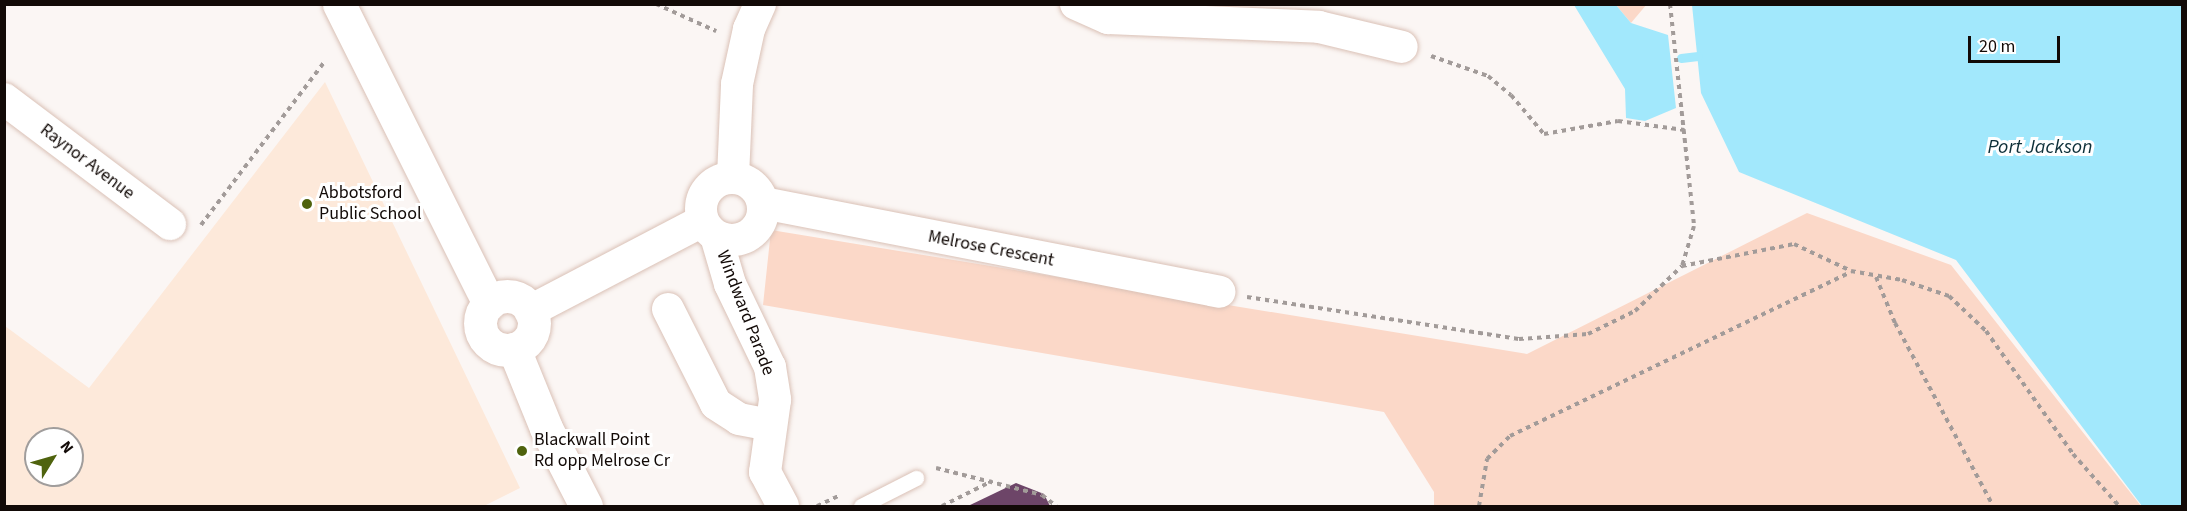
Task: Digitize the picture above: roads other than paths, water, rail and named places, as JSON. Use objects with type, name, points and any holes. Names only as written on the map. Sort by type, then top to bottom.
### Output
[{"type":"street","points":[[339,4],[489,303]]},
{"type":"street","points":[[733,177],[737,84],[749,29],[760,4]]},
{"type":"street","points":[[1076,4],[1108,18],[1319,27],[1402,46]]},
{"type":"street","name":"Raynor Avenue","points":[[4,99],[170,224]]},
{"type":"street","points":[[530,311],[709,228],[736,240],[754,232],[763,214],[763,203],[753,185],[733,177],[713,183],[701,200],[709,228]]},
{"type":"street","name":"Melrose Crescent","points":[[763,203],[1219,292]]},
{"type":"street","name":"Windward Parade","points":[[709,228],[730,284],[770,367],[775,400],[765,472],[783,507]]},
{"type":"street","points":[[512,297],[530,311],[532,334],[514,349],[491,345],[482,332],[480,316],[489,303],[512,297]]},
{"type":"street","points":[[668,309],[716,405],[738,419],[770,425]]},
{"type":"street","points":[[514,349],[546,428],[586,507]]},
{"type":"lane","points":[[861,507],[916,478]]},
{"type":"water","points":[[1574,5],[1616,5],[1631,23],[1668,35],[1676,108],[1645,121],[1626,118],[1625,89]]},
{"type":"water","name":"Port Jackson","points":[[1692,5],[2182,5],[2182,506],[2142,506],[1956,260],[1739,172],[1701,93]]},
{"type":"waterway","points":[[1681,58],[1698,56]]},
{"type":"place","name":"Abbotsford Public School","points":[[307,204]]},
{"type":"place","name":"Blackwall Point Rd opp Melrose Cr","points":[[522,451]]}]
